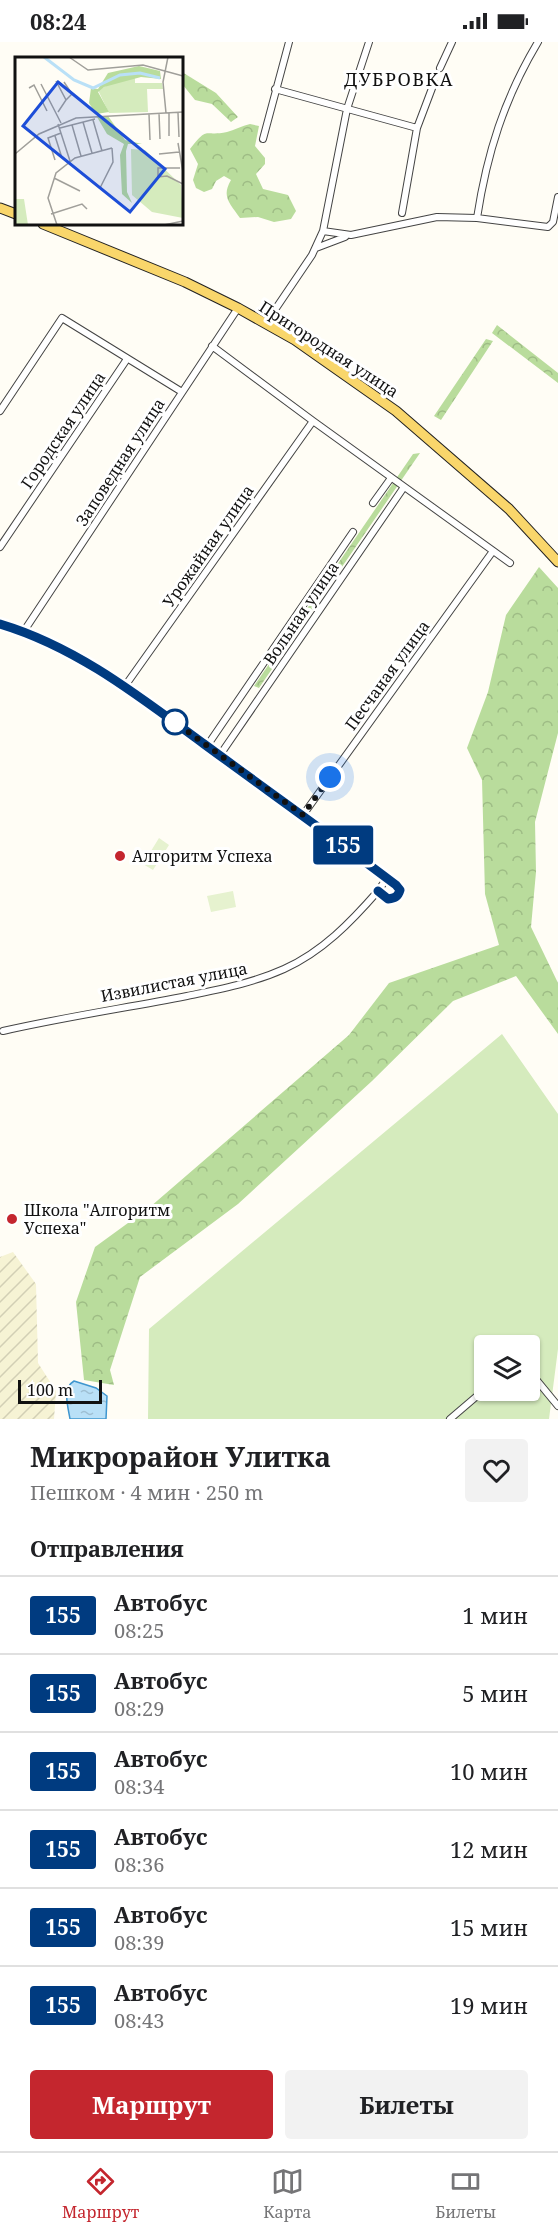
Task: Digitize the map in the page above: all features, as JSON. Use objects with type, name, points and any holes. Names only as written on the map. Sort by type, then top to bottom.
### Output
[{"type":"main road","points":[[0,208],[15,214]]},
{"type":"main road","name":"Пригородная улица","points":[[45,225],[185,282],[238,308],[344,372],[396,411],[509,509],[558,562]]},
{"type":"street","points":[[263,139],[289,42]]},
{"type":"street","points":[[266,323],[316,248],[323,231],[347,109],[369,42]]},
{"type":"street","points":[[440,68],[452,42]]},
{"type":"street","points":[[477,218],[486,166],[501,116],[516,81],[538,42]]},
{"type":"street","points":[[402,213],[417,128],[434,83]]},
{"type":"street","points":[[275,89],[417,128]]},
{"type":"street","points":[[316,248],[351,235],[437,216],[477,218],[548,227],[553,222],[558,197]]},
{"type":"street","points":[[323,231],[351,235]]},
{"type":"street","name":"Заповедная улица","points":[[24,631],[238,308]]},
{"type":"street","points":[[0,411],[62,318],[182,392]]},
{"type":"street","points":[[213,346],[391,478],[510,562]]},
{"type":"street","name":"Городская улица","points":[[0,547],[128,359]]},
{"type":"street","name":"Урожайная улица","points":[[125,686],[313,421]]},
{"type":"street","points":[[374,502],[391,478]]},
{"type":"street","name":"Вольная улица","points":[[220,755],[404,487]]},
{"type":"street","name":"Вольная улица","points":[[207,746],[352,532]]},
{"type":"street","name":"Песчаная улица","points":[[303,815],[493,551]]},
{"type":"street","points":[[0,624],[24,631],[74,654],[125,686],[303,815],[400,890],[398,895],[388,899],[378,891]]},
{"type":"street","name":"Извилистая улица","points":[[3,1031],[251,982],[285,969],[306,957],[354,918],[387,878]]},
{"type":"street","points":[[540,1384],[558,1406]]},
{"type":"street","points":[[450,1419],[474,1399]]},
{"type":"shaded area","points":[[13,1252],[36,1284],[38,1363],[56,1391],[54,1419],[0,1419],[0,1257]]},
{"type":"green space","points":[[183,73],[216,93],[238,117],[231,122],[212,104],[195,100],[183,85]]},
{"type":"green space","points":[[250,124],[259,126],[255,146],[265,158],[265,164],[256,174],[263,189],[288,195],[296,211],[291,219],[274,222],[258,217],[240,218],[227,196],[231,180],[224,176],[216,181],[212,189],[204,192],[196,188],[193,180],[198,164],[190,149],[200,137],[207,133],[227,132]]},
{"type":"green space","points":[[497,325],[558,373],[558,383],[492,333]]},
{"type":"green space","points":[[486,339],[493,341],[441,420],[434,416]]},
{"type":"green space","points":[[420,453],[259,688],[254,686],[413,454]]},
{"type":"green space","points":[[539,567],[558,588],[558,733],[535,822],[536,872],[531,927],[558,983],[558,1034],[516,976],[453,1001],[372,1081],[238,1204],[140,1277],[110,1370],[114,1385],[84,1380],[76,1302],[95,1247],[150,1207],[349,1035],[389,983],[499,945],[485,894],[482,780],[467,748],[488,692],[506,615]]},
{"type":"green space","points":[[159,838],[169,845],[153,870],[143,864]]},
{"type":"green space","points":[[233,891],[236,907],[211,912],[207,896]]},
{"type":"green space","points":[[502,1034],[558,1114],[558,1349],[549,1419],[148,1419],[149,1329]]},
{"type":"water","points":[[74,1381],[96,1388],[107,1396],[106,1419],[70,1419],[67,1393],[70,1384]]},
{"type":"bus line","name":"155","points":[[0,624],[24,631],[95,666],[320,828],[400,890],[394,898],[388,899],[378,891]]},
{"type":"place","name":"Алгоритм Успеха","points":[[120,856]]},
{"type":"place","name":"Школа \"Алгоритм Успеха\"","points":[[12,1219]]},
{"type":"district","name":"ДУБРОВКА","points":[[399,79]]},
{"type":"route","points":[[175,722],[173,721],[303,815],[330,777]]}]
